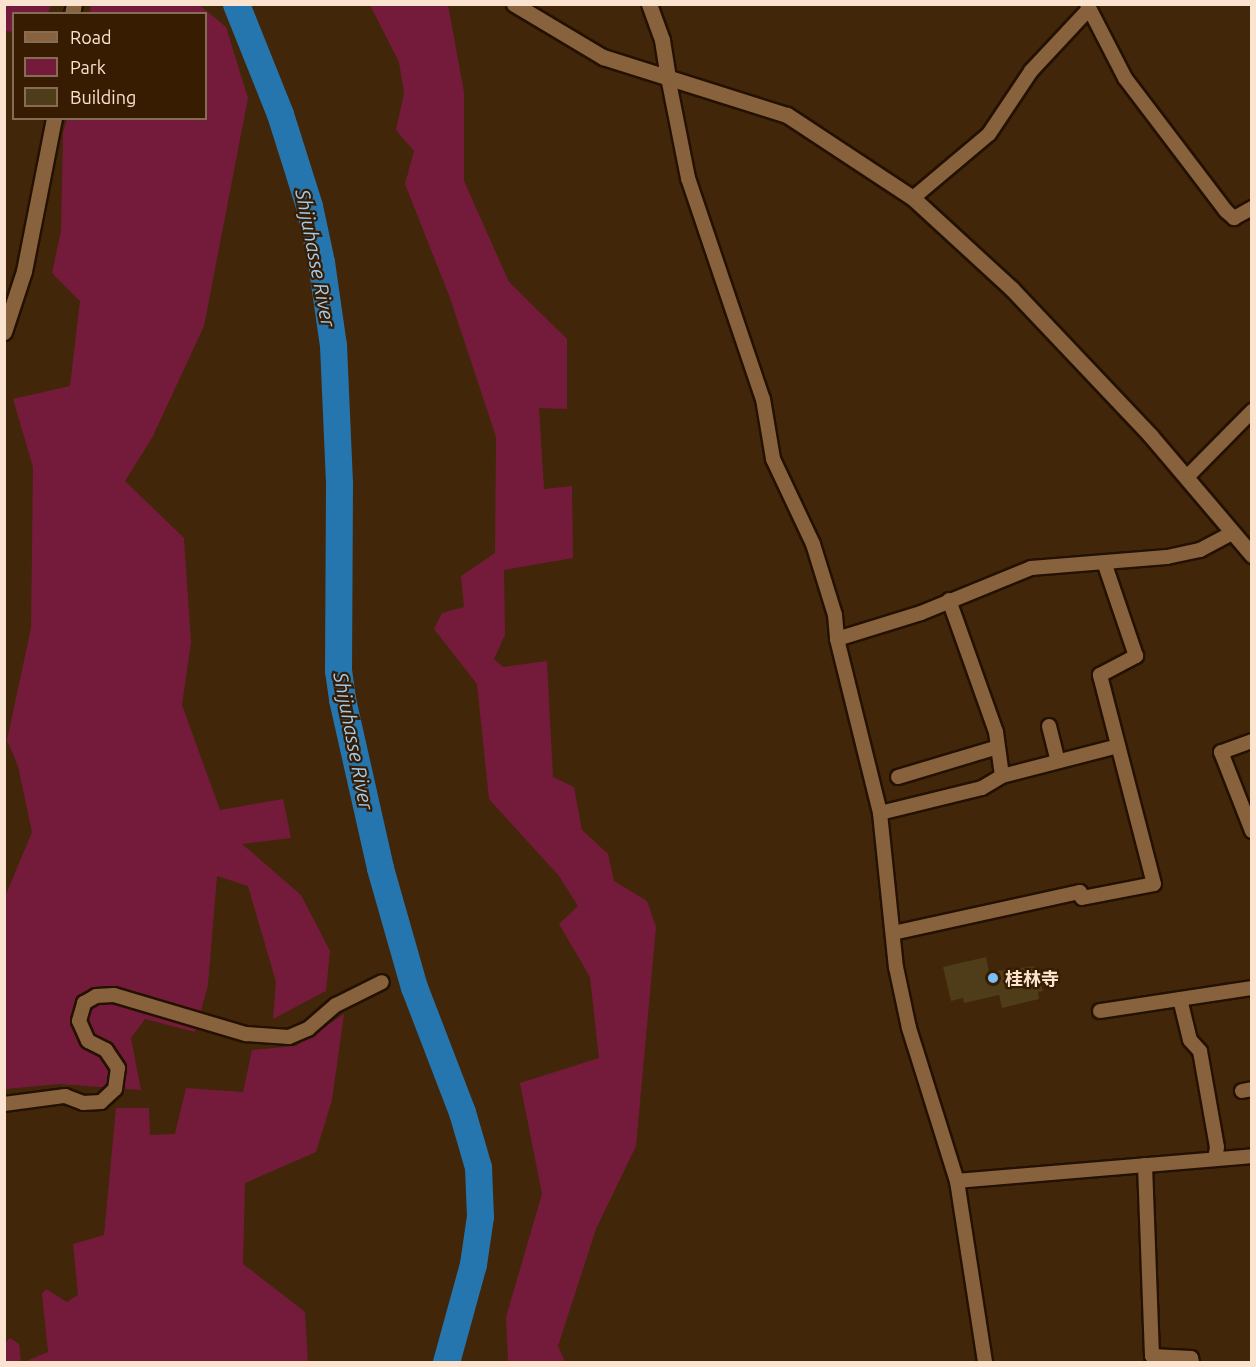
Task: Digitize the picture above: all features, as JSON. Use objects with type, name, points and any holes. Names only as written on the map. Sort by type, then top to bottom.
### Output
[{"type":"street","points":[[514,4],[603,57],[787,115],[913,198],[1012,289],[1187,477],[1251,555]]},
{"type":"street","points":[[648,4],[662,40],[688,178],[763,399],[773,459],[813,544],[835,615],[837,639],[880,813],[892,933],[909,1028],[957,1181],[985,1362]]},
{"type":"street","points":[[913,198],[989,134],[1030,71],[1088,7],[1125,78],[1226,211],[1234,218],[1251,208]]},
{"type":"street","points":[[4,332],[24,271],[54,120]]},
{"type":"street","points":[[1187,477],[1251,411]]},
{"type":"street","points":[[837,639],[921,613],[1032,568],[1144,560],[1200,550],[1232,533]]},
{"type":"street","points":[[892,933],[1080,892],[1082,898],[1154,884],[1100,675],[1136,656],[1104,562]]},
{"type":"street","points":[[949,600],[980,683],[998,747],[1002,776]]},
{"type":"street","points":[[1049,726],[1058,761]]},
{"type":"street","points":[[1251,741],[1221,752],[1251,831]]},
{"type":"street","points":[[880,813],[982,788],[1002,776],[1118,746]]},
{"type":"street","points":[[898,777],[998,747]]},
{"type":"street","points":[[4,1104],[65,1096],[83,1102],[101,1102],[114,1089],[118,1068],[106,1050],[88,1041],[79,1021],[84,1004],[96,996],[114,996],[246,1034],[289,1037],[308,1029],[336,1005],[382,981]]},
{"type":"street","points":[[1100,1011],[1251,988]]},
{"type":"street","points":[[1180,999],[1190,1040],[1200,1051],[1217,1147],[1215,1160]]},
{"type":"street","points":[[957,1181],[1251,1156]]},
{"type":"street","points":[[1145,1165],[1152,1359],[1191,1358],[1192,1362]]},
{"type":"green space","points":[[5,4],[51,5],[48,12],[12,12],[12,32],[5,31]]},
{"type":"green space","points":[[91,5],[199,5],[226,27],[248,98],[204,326],[152,438],[125,481],[184,538],[191,642],[182,705],[220,810],[283,799],[291,838],[242,844],[301,895],[330,951],[326,991],[273,1019],[276,982],[248,886],[217,876],[208,985],[195,1032],[145,1019],[131,1038],[141,1090],[60,1084],[5,1089],[5,897],[32,832],[18,766],[7,740],[31,628],[33,467],[13,399],[70,386],[80,301],[52,273],[61,231],[63,133],[67,120],[207,120],[207,12],[90,12]]},
{"type":"green space","points":[[370,5],[448,5],[464,92],[464,181],[509,282],[567,339],[567,409],[539,408],[544,489],[572,486],[573,558],[504,570],[505,635],[494,659],[503,667],[547,661],[553,777],[574,787],[582,830],[608,854],[614,881],[647,901],[656,927],[636,1146],[596,1229],[558,1346],[565,1362],[508,1362],[506,1317],[542,1194],[520,1083],[599,1058],[590,977],[559,924],[578,906],[559,876],[489,799],[477,684],[434,629],[442,613],[464,607],[461,576],[495,553],[496,437],[450,298],[405,184],[414,151],[396,130],[404,93],[399,62]]},
{"type":"green space","points":[[344,1014],[332,1100],[316,1152],[245,1183],[243,1264],[305,1312],[308,1362],[24,1362],[48,1352],[42,1294],[46,1289],[67,1302],[78,1295],[73,1244],[104,1235],[116,1108],[149,1108],[150,1135],[175,1134],[186,1088],[243,1092],[252,1050],[296,1046]]},
{"type":"green space","points":[[10,1338],[19,1344],[21,1362],[5,1362],[5,1343]]},
{"type":"building","name":"桂林寺","points":[[986,957],[989,972],[1034,966],[1043,991],[1038,992],[1039,999],[1002,1008],[999,995],[964,1003],[963,998],[951,1001],[943,967]]},
{"type":"waterway","name":"Shijuhasse River","points":[[236,4],[280,114],[309,206],[321,262],[333,345],[339,483],[338,670],[342,699],[380,868],[414,987],[462,1112],[478,1167],[480,1216],[473,1264],[446,1362]]},
{"type":"place","name":"桂林寺","points":[[993,978]]}]
